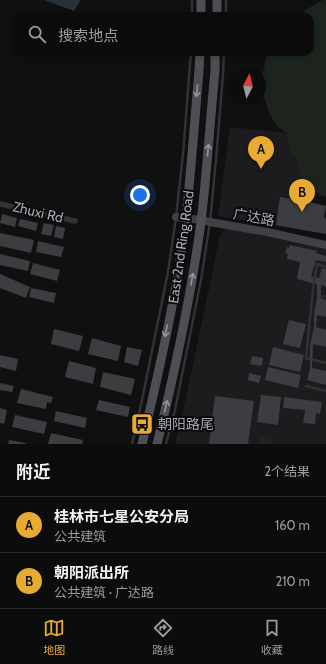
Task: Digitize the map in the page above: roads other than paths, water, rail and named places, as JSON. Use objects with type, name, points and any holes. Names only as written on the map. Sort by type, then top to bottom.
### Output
[{"type":"main road","points":[[201,0],[201,12]]},
{"type":"main road","points":[[217,0],[217,12]]},
{"type":"main road","name":"East 2nd Ring Road","points":[[142,444],[178,273],[181,218],[200,56]]},
{"type":"main road","name":"East 2nd Ring Road","points":[[157,444],[205,221],[216,56]]},
{"type":"street","name":"Zhuxi Rd","points":[[0,204],[75,221]]},
{"type":"street","name":"广达路","points":[[181,218],[267,232],[326,244]]},
{"type":"lane","points":[[192,0],[192,12]]},
{"type":"lane","points":[[226,0],[226,12]]},
{"type":"lane","points":[[132,444],[168,272],[181,218],[191,56]]},
{"type":"lane","points":[[166,444],[175,410],[202,280],[205,221],[223,82],[224,56]]},
{"type":"lane","points":[[326,267],[317,264],[306,358],[326,363]]},
{"type":"lane","points":[[306,386],[326,391]]},
{"type":"place","name":"桂林市七星公安分局","points":[[261,169]]},
{"type":"place","name":"朝阳派出所","points":[[302,212]]},
{"type":"place","name":"朝阳路尾","points":[[142,424]]}]
